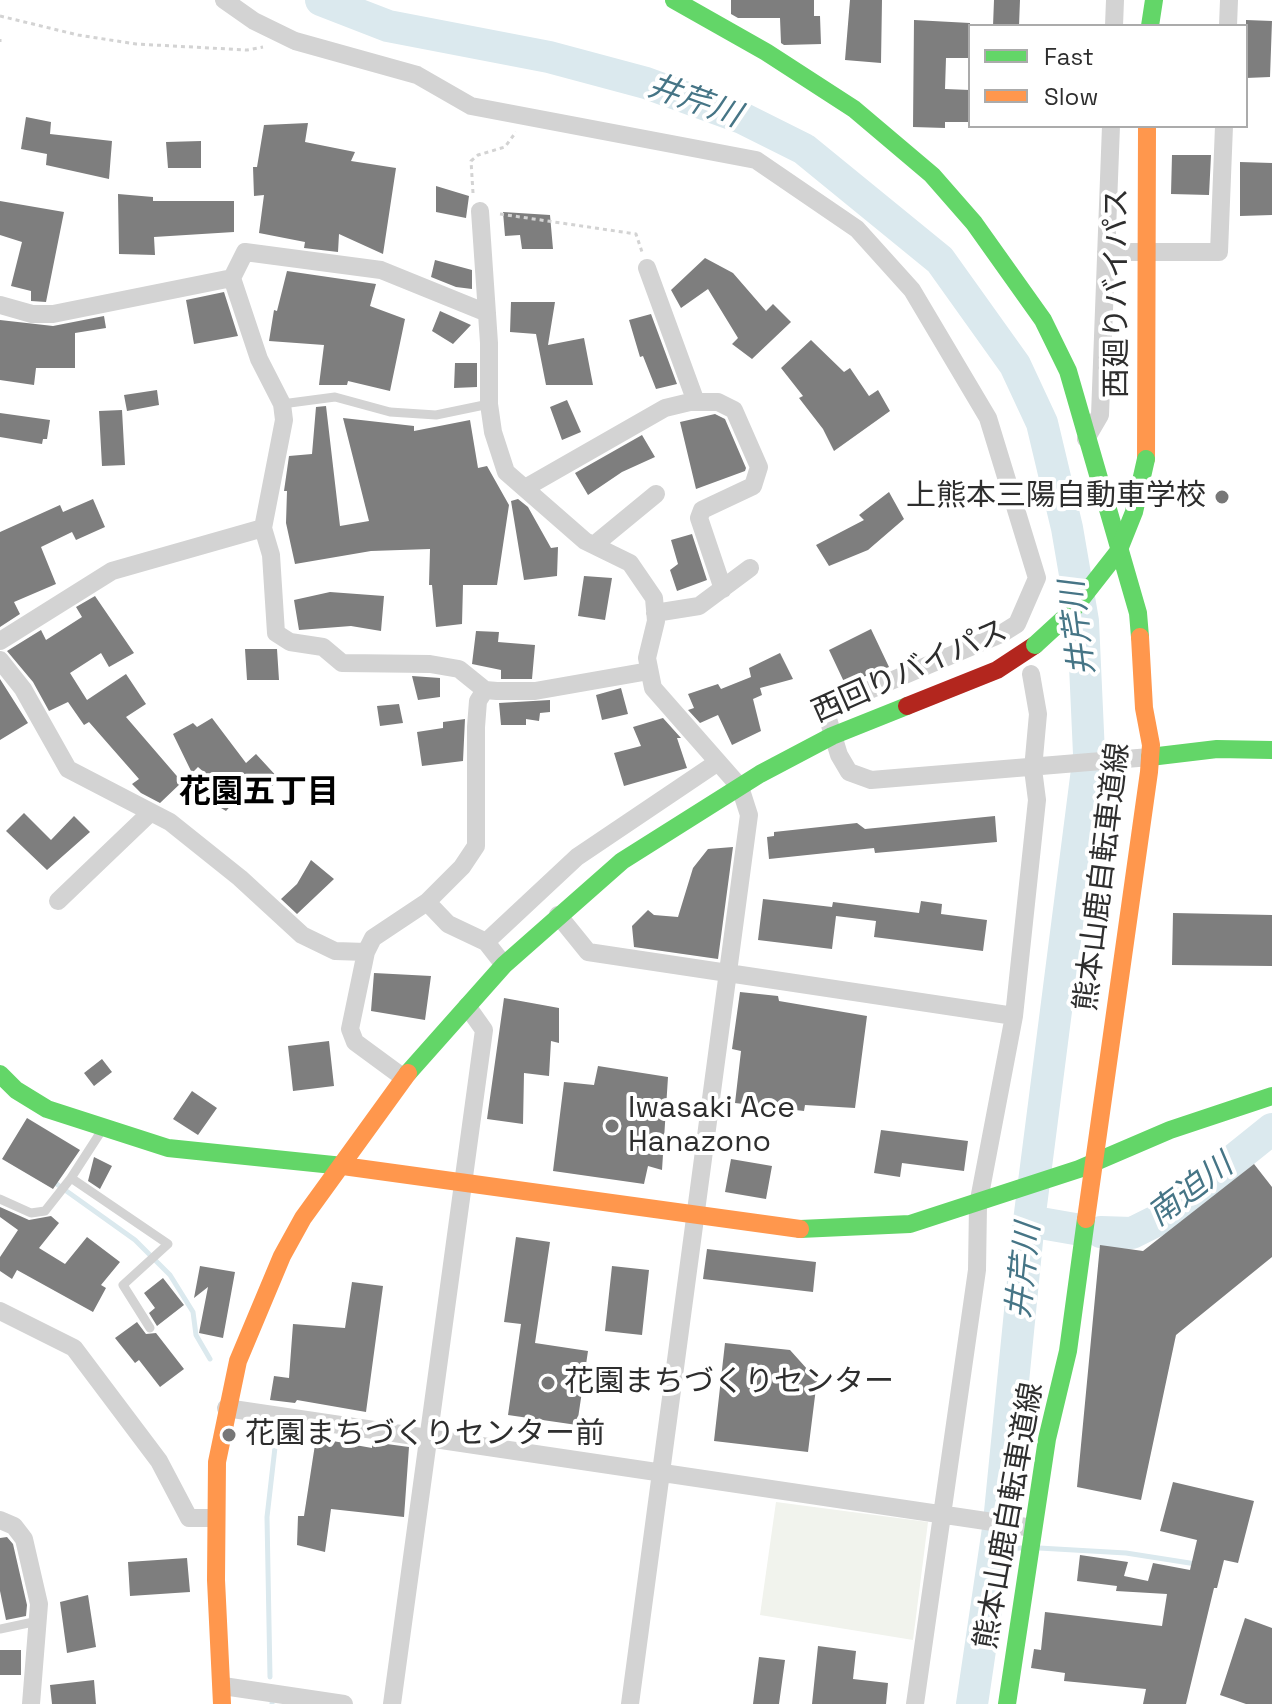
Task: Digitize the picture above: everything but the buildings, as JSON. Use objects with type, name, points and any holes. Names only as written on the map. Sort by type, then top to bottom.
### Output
[{"type":"street","points":[[224,0],[295,41],[417,75],[471,106],[756,160],[857,229],[912,290],[988,418],[1037,578],[1018,629],[825,709],[832,736],[849,772],[859,778],[1038,768],[1217,749],[1272,750]]},
{"type":"street","name":"熊本山鹿自転車道線","points":[[674,0],[766,52],[854,109],[932,175],[974,223],[1043,320],[1068,371],[1138,613],[1142,758],[1087,1165],[1068,1351],[1047,1439],[1007,1704]]},
{"type":"street","points":[[1114,24],[1115,0]]},
{"type":"street","points":[[1150,24],[1154,0]]},
{"type":"street","points":[[1228,24],[1229,0]]},
{"type":"street","points":[[1086,439],[1100,415],[1111,128]]},
{"type":"street","name":"西廻りバイパス","points":[[1146,459],[1144,252],[1147,128]]},
{"type":"street","points":[[1106,252],[1219,252],[1224,128]]},
{"type":"street","points":[[480,211],[489,404],[493,432],[506,472],[594,545],[630,563],[654,598],[655,613],[647,658],[653,688],[740,787],[749,815],[630,1704]]},
{"type":"street","points":[[487,313],[381,270],[245,252],[232,278],[259,359],[282,404],[284,420],[263,528],[271,555],[276,633],[290,642],[323,647],[342,663],[430,664],[459,669],[485,690],[535,691],[649,671]]},
{"type":"street","points":[[647,268],[696,402]]},
{"type":"street","points":[[0,305],[32,314],[53,314],[232,278]]},
{"type":"street","points":[[525,488],[665,408],[696,402],[718,402],[734,410],[759,467],[753,486],[702,510],[699,518],[723,589]]},
{"type":"street","name":"西回りバイパス","points":[[222,1695],[215,1518],[217,1462],[238,1361],[282,1256],[339,1165],[404,1078],[504,965],[622,861],[740,787],[832,736],[997,670],[1035,645],[1071,612],[1118,552],[1134,512],[1146,459]]},
{"type":"street","points":[[594,545],[656,494]]},
{"type":"street","points":[[0,641],[112,571],[263,528]]},
{"type":"street","points":[[655,613],[699,606],[750,568]]},
{"type":"street","points":[[0,660],[23,689],[68,769],[170,822],[218,859],[302,935],[335,951],[366,952]]},
{"type":"street","points":[[915,1704],[939,1517],[977,1270],[983,1202],[1014,1016],[1037,800],[1038,714],[1031,674]]},
{"type":"street","points":[[404,1078],[355,1042],[350,1029],[366,952],[373,938],[427,902],[462,867],[476,846],[476,727],[478,701],[485,690]]},
{"type":"street","points":[[486,942],[577,857],[718,762]]},
{"type":"street","points":[[58,901],[151,812]]},
{"type":"street","points":[[427,902],[448,924],[486,942],[504,965]]},
{"type":"street","points":[[558,915],[588,952],[1014,1016]]},
{"type":"street","points":[[392,1704],[484,1030],[467,1006]]},
{"type":"street","points":[[0,1074],[16,1090],[47,1109],[102,1130],[168,1148],[339,1165],[796,1229],[853,1229],[910,1224],[983,1202],[1087,1165],[1170,1130],[1272,1096]]},
{"type":"street","points":[[0,1311],[74,1348],[159,1461],[189,1518],[215,1518]]},
{"type":"street","points":[[226,1408],[660,1472],[1032,1532]]},
{"type":"street","points":[[0,1520],[14,1526],[24,1539],[39,1604],[31,1704]]},
{"type":"street","points":[[222,1695],[344,1704]]},
{"type":"lane","points":[[282,404],[335,397],[390,412],[436,415],[489,404]]},
{"type":"lane","points":[[0,1199],[31,1213],[45,1211],[71,1179],[102,1130]]},
{"type":"lane","points":[[71,1179],[168,1244],[123,1285],[150,1328]]},
{"type":"lane","points":[[0,1629],[38,1621]]},
{"type":"path","points":[[0,16],[78,35],[136,44],[247,50],[295,41]]},
{"type":"path","points":[[520,117],[514,137],[505,147],[478,155],[471,161],[471,190],[480,211],[636,234],[647,268]]},
{"type":"shaded area","points":[[776,1502],[928,1522],[913,1640],[760,1615]]},
{"type":"waterway","name":"井芹川","points":[[321,0],[388,26],[549,57],[646,83],[742,118],[804,149],[940,260],[1015,365],[1042,423],[1067,528],[1083,621],[1089,754],[1029,1221],[999,1522],[972,1704]]},
{"type":"waterway","name":"南迫川","points":[[1101,1232],[1132,1233],[1160,1219],[1272,1129]]},
{"type":"waterway","points":[[51,1180],[135,1240],[170,1275],[193,1312],[196,1335],[210,1359]]},
{"type":"waterway","name":"南迫川","points":[[1029,1221],[1075,1229]]},
{"type":"waterway","points":[[270,1677],[267,1517],[277,1430]]},
{"type":"waterway","points":[[995,1550],[1021,1548]]},
{"type":"waterway","points":[[1039,1548],[1126,1553],[1196,1564]]},
{"type":"traffic: fast","points":[[674,0],[766,52],[854,109],[932,175],[974,223],[1043,320],[1068,371],[1138,613],[1140,637]]},
{"type":"traffic: fast","points":[[1150,24],[1154,0]]},
{"type":"traffic: fast","points":[[1035,645],[1071,612],[1118,552],[1134,512],[1146,459]]},
{"type":"traffic: fast","points":[[408,1073],[504,965],[622,861],[760,774],[832,736],[907,706]]},
{"type":"traffic: fast","points":[[1150,757],[1217,749],[1272,750]]},
{"type":"traffic: fast","points":[[0,1074],[16,1090],[47,1109],[168,1148],[343,1166]]},
{"type":"traffic: fast","points":[[800,1229],[910,1224],[1079,1169],[1170,1130],[1272,1096]]},
{"type":"traffic: fast","points":[[1007,1704],[1047,1439],[1068,1351],[1086,1219]]},
{"type":"traffic: slow","points":[[1146,459],[1147,128]]},
{"type":"traffic: slow","points":[[1086,1219],[1149,772],[1151,745],[1144,708],[1140,637]]},
{"type":"traffic: slow","points":[[222,1704],[216,1580],[217,1462],[238,1361],[282,1256],[303,1218],[408,1073]]},
{"type":"traffic: slow","points":[[343,1166],[800,1229]]},
{"type":"traffic: jam","points":[[907,706],[997,670],[1035,645]]},
{"type":"place","name":"上熊本三陽自動車学校","points":[[1222,497]]},
{"type":"place","name":"Iwasaki Ace Hanazono","points":[[612,1126]]},
{"type":"place","name":"花園まちづくりセンター","points":[[548,1383]]},
{"type":"place","name":"花園まちづくりセンター前","points":[[229,1435]]},
{"type":"district","name":"花園五丁目","points":[[259,793]]}]
